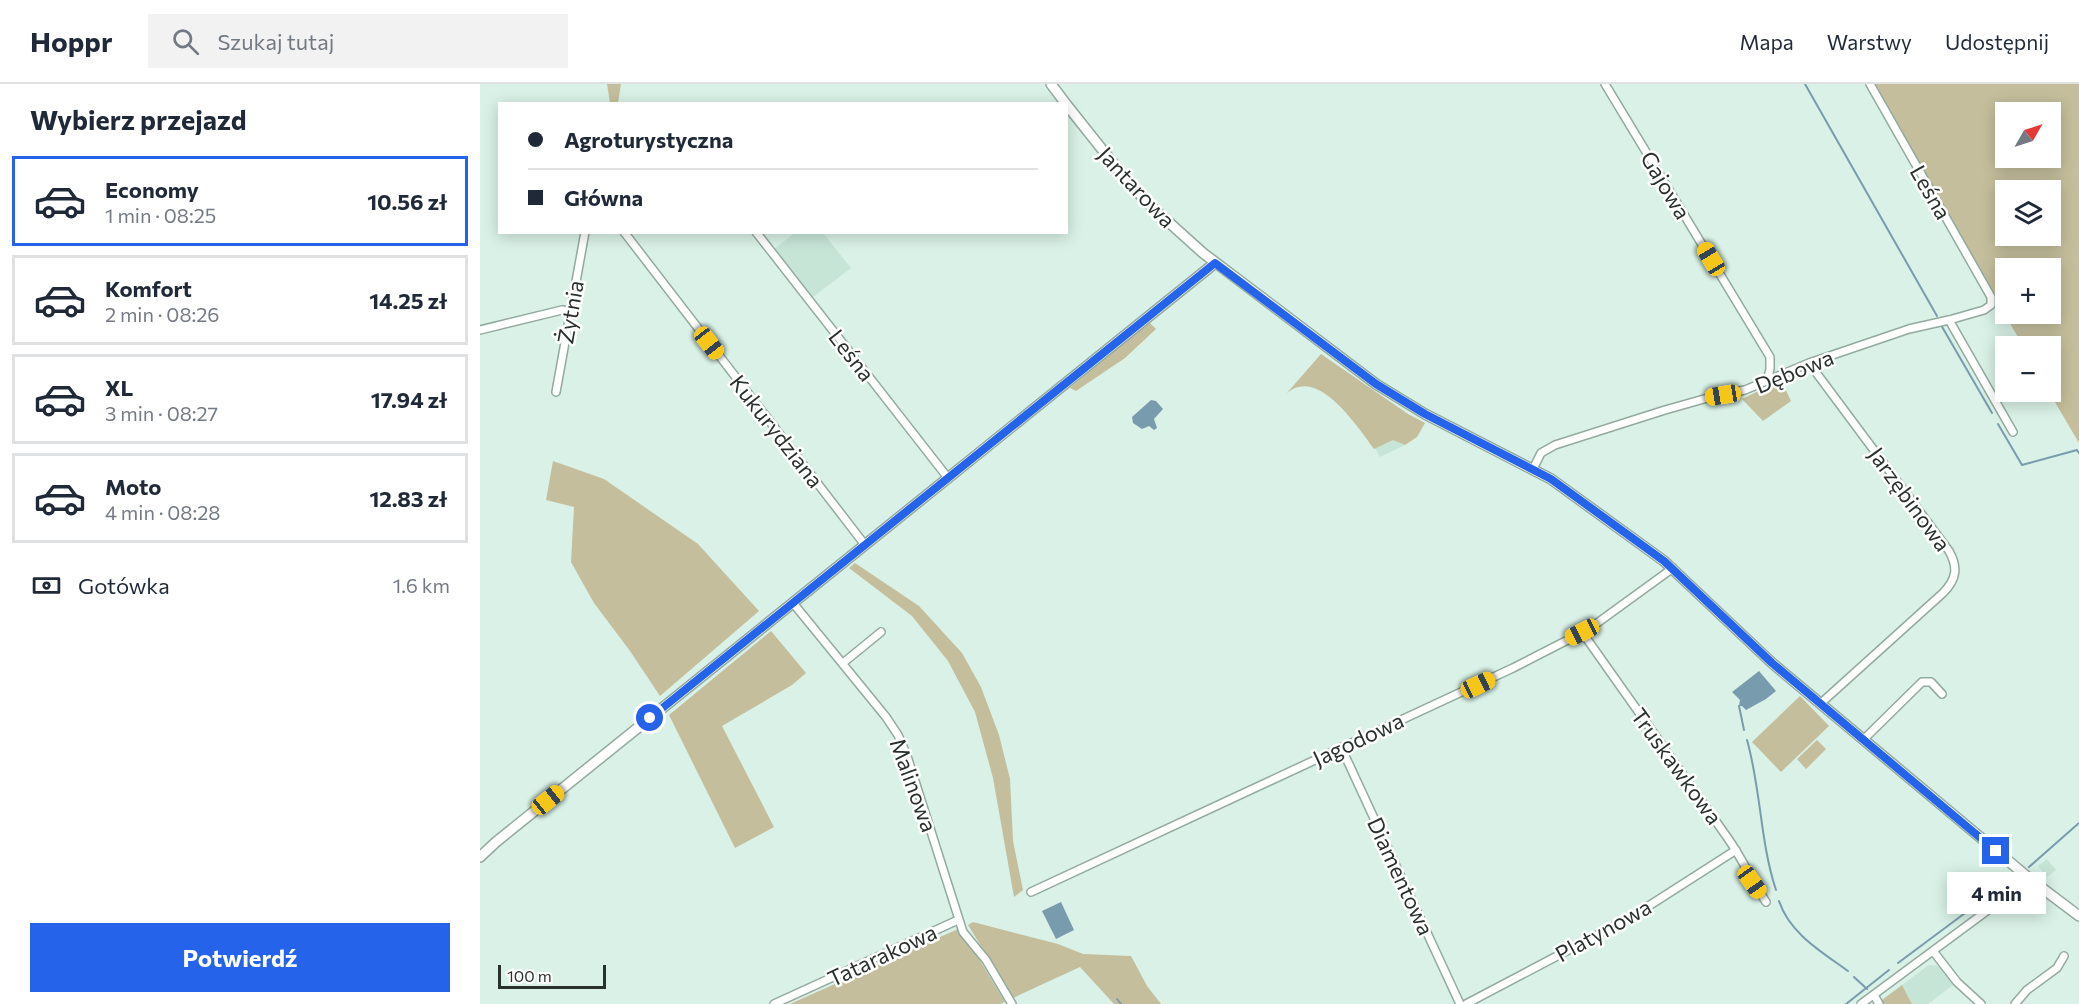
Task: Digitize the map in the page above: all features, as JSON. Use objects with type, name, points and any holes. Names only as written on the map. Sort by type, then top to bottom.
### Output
[{"type":"street","name":"Jantarowa","points":[[1051,84],[1064,102]]},
{"type":"street","name":"Gajowa","points":[[1605,84],[1770,357],[1767,381]]},
{"type":"street","name":"Leśna","points":[[1870,84],[1992,301]]},
{"type":"street","name":"Jantarowa","points":[[1068,106],[1153,208],[1215,263],[1395,396],[1559,485],[1673,568],[1752,646],[2030,879],[2079,916]]},
{"type":"street","name":"Żytnia","points":[[556,392],[585,234]]},
{"type":"street","name":"Kukurydziana","points":[[626,234],[865,545]]},
{"type":"street","name":"Leśna","points":[[758,234],[948,478]]},
{"type":"street","points":[[480,857],[1215,263]]},
{"type":"street","name":"Dębowa","points":[[1533,469],[1541,453],[1555,445],[1665,410],[1745,390],[1809,363],[1909,329],[1984,310],[1992,301]]},
{"type":"street","points":[[480,330],[562,310],[570,311]]},
{"type":"street","points":[[1949,320],[2013,432]]},
{"type":"street","name":"Jarzębinowa","points":[[1809,363],[1949,551],[1956,572],[1943,593],[1820,704]]},
{"type":"street","name":"Jagodowa","points":[[1032,892],[1513,668],[1582,632],[1673,568]]},
{"type":"street","name":"Malinowa","points":[[793,603],[886,717],[902,744],[963,932],[986,960],[1012,1004]]},
{"type":"street","points":[[843,663],[881,632]]},
{"type":"street","name":"Truskawkowa","points":[[1582,632],[1736,850],[1752,882],[1766,902]]},
{"type":"street","points":[[1863,740],[1922,682],[1931,682],[1942,694]]},
{"type":"street","name":"Diamentowa","points":[[1341,747],[1461,1004]]},
{"type":"street","name":"Platynowa","points":[[1466,1004],[1633,916],[1736,850]]},
{"type":"street","points":[[1861,1004],[2030,879]]},
{"type":"street","name":"Tatarakowa","points":[[774,1004],[958,920]]},
{"type":"street","points":[[1933,951],[1957,982],[1981,1004]]},
{"type":"street","points":[[2015,1004],[2026,990],[2057,968],[2064,956]]},
{"type":"street","points":[[1874,996],[1879,1004]]},
{"type":"shaded area","points":[[607,84],[621,84],[618,102],[610,102]]},
{"type":"shaded area","points":[[1873,84],[2079,84],[2079,443],[2055,402],[2061,402],[2061,336],[2017,336],[2010,324],[2061,324],[2061,258],[1995,258],[1995,297]]},
{"type":"shaded area","points":[[793,234],[824,234],[851,268],[813,297],[774,249]]},
{"type":"shaded area","points":[[1149,322],[1156,329],[1125,358],[1076,391],[1070,388]]},
{"type":"shaded area","points":[[1321,354],[1408,414],[1425,423],[1417,437],[1405,445],[1393,440],[1374,449],[1331,398],[1310,387],[1294,388],[1287,393]]},
{"type":"shaded area","points":[[1781,380],[1791,401],[1763,421],[1742,399]]},
{"type":"shaded area","points":[[1393,440],[1405,445],[1380,457],[1375,448]]},
{"type":"shaded area","points":[[553,461],[604,479],[698,544],[759,611],[660,696],[594,603],[571,562],[574,507],[546,500]]},
{"type":"shaded area","points":[[855,563],[919,606],[962,653],[981,687],[999,735],[1010,779],[1013,841],[1023,890],[1014,897],[993,778],[975,712],[948,661],[912,616],[849,568]]},
{"type":"shaded area","points":[[771,631],[806,673],[792,685],[722,726],[774,827],[735,848],[669,715]]},
{"type":"shaded area","points":[[1800,696],[1829,726],[1781,772],[1752,742]]},
{"type":"shaded area","points":[[1817,740],[1826,749],[1806,769],[1797,759]]},
{"type":"shaded area","points":[[2047,859],[2056,870],[2047,877],[2038,866]]},
{"type":"shaded area","points":[[973,922],[1058,944],[1083,954],[1131,956],[1147,986],[1161,1004],[1114,1004],[1080,967],[1013,998],[968,925]]},
{"type":"shaded area","points":[[958,929],[1005,1002],[1000,1004],[790,1004]]},
{"type":"shaded area","points":[[1929,965],[1939,966],[1953,985],[1928,1004],[1912,1004],[1902,985]]},
{"type":"shaded area","points":[[1902,985],[1912,1004],[1884,1004],[1882,1000]]},
{"type":"water","points":[[1151,400],[1156,401],[1163,409],[1154,419],[1157,428],[1154,430],[1149,426],[1142,429],[1133,423],[1132,417]]},
{"type":"water","points":[[1759,671],[1776,691],[1746,710],[1739,706],[1740,700],[1732,692]]},
{"type":"water","points":[[1061,902],[1074,930],[1056,939],[1042,911]]},
{"type":"waterway","points":[[1805,84],[1937,316]]},
{"type":"waterway","points":[[1941,325],[1992,413]]},
{"type":"waterway","points":[[1998,424],[2022,465],[2077,450],[2079,453]]},
{"type":"waterway","points":[[1739,706],[1744,730]]},
{"type":"waterway","points":[[1747,740],[1767,853],[1776,890]]},
{"type":"waterway","points":[[2029,867],[2079,823]]},
{"type":"waterway","points":[[2010,880],[2018,875]]},
{"type":"waterway","points":[[1898,963],[2004,884]]},
{"type":"waterway","points":[[1779,901],[1784,913],[1799,933],[1848,971]]},
{"type":"waterway","points":[[1846,1004],[1889,970]]},
{"type":"waterway","points":[[1854,977],[1867,989]]},
{"type":"waterway","points":[[1117,999],[1121,1004]]},
{"type":"route","points":[[650,718],[1215,263],[1376,384],[1425,414],[1551,479],[1664,561],[1752,646],[1996,851]]}]
